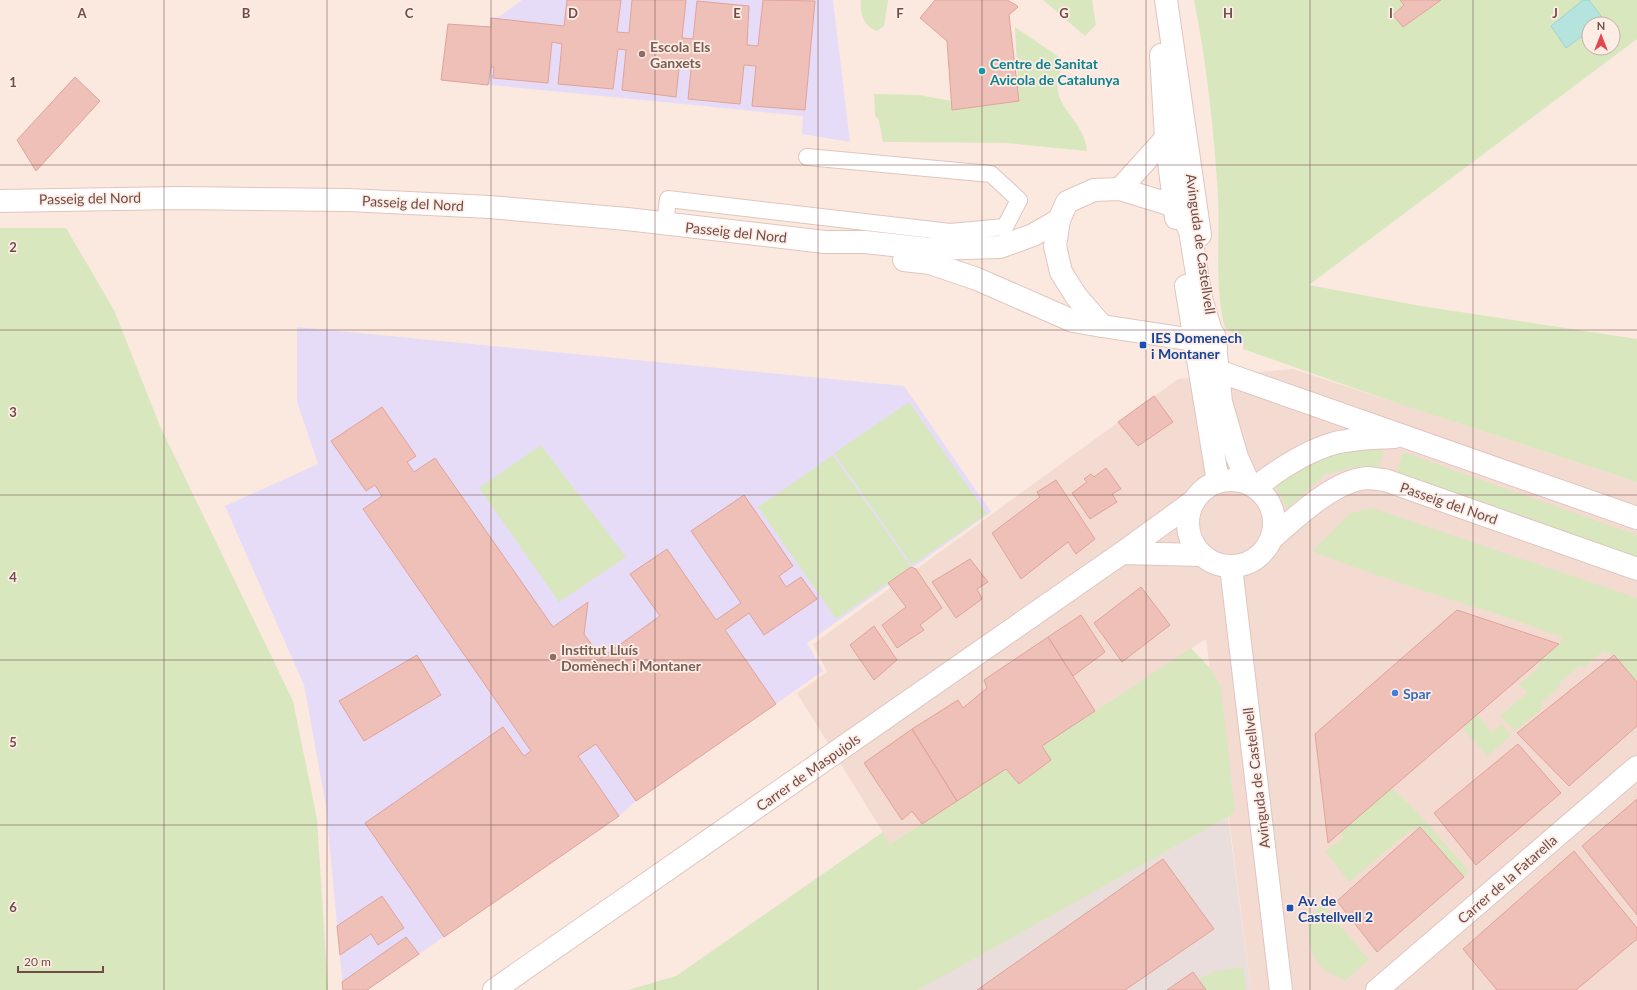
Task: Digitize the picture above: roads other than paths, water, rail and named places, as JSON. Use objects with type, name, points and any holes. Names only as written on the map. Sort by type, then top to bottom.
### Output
[{"type":"street","name":"Avinguda de Castellvell","points":[[1158,0],[1166,138],[1174,206],[1194,340],[1218,482]]},
{"type":"street","name":"Avinguda de Castellvell","points":[[1166,0],[1216,348],[1223,408],[1237,457],[1253,486]]},
{"type":"street","points":[[1120,189],[1166,138]]},
{"type":"street","points":[[1102,326],[1076,296],[1060,272],[1055,246],[1059,220],[1067,202],[1094,190],[1120,189],[1174,206],[1182,214],[1190,231],[1201,298],[1216,348]]},
{"type":"street","name":"Passeig del Nord","points":[[0,201],[179,198],[349,200],[489,207],[665,224],[825,242],[865,242],[929,249],[1000,247],[1033,235],[1059,220]]},
{"type":"street","name":"Passeig del Nord","points":[[825,242],[890,258],[930,263],[977,279],[1073,321],[1194,340]]},
{"type":"street","points":[[1218,371],[1637,518]]},
{"type":"street","points":[[1253,486],[1298,458],[1334,443],[1367,438],[1405,437]]},
{"type":"street","name":"Passeig del Nord","points":[[1272,538],[1314,503],[1347,483],[1366,478],[1385,480],[1637,569]]},
{"type":"street","points":[[1237,480],[1253,486],[1264,494],[1273,509],[1275,524],[1272,538],[1264,551],[1255,560],[1231,567],[1214,563],[1202,555],[1193,543],[1188,529],[1188,515],[1194,501],[1204,489],[1218,482],[1237,480]]},
{"type":"street","name":"Carrer de Maspujols","points":[[494,990],[1122,553],[1194,501]]},
{"type":"street","points":[[1122,553],[1202,555]]},
{"type":"street","name":"Avinguda de Castellvell","points":[[1231,567],[1281,990]]},
{"type":"street","name":"Carrer de la Fatarella","points":[[1377,990],[1637,767]]},
{"type":"lane","points":[[665,224],[668,199],[950,232],[1005,226],[1019,200],[991,174],[808,157]]},
{"type":"water","points":[[1583,0],[1589,0],[1601,16],[1581,16],[1581,37],[1566,48],[1551,26]]},
{"type":"place","name":"Escola Els Ganxets","points":[[642,54]]},
{"type":"place","name":"Centre de Sanitat Avicola de Catalunya","points":[[982,71]]},
{"type":"place","name":"IES Domenech i Montaner","points":[[1143,345]]},
{"type":"place","name":"Institut Lluís Domènech i Montaner","points":[[553,657]]},
{"type":"place","name":"Spar","points":[[1395,693]]},
{"type":"place","name":"Av. de Castellvell 2","points":[[1290,908]]}]
